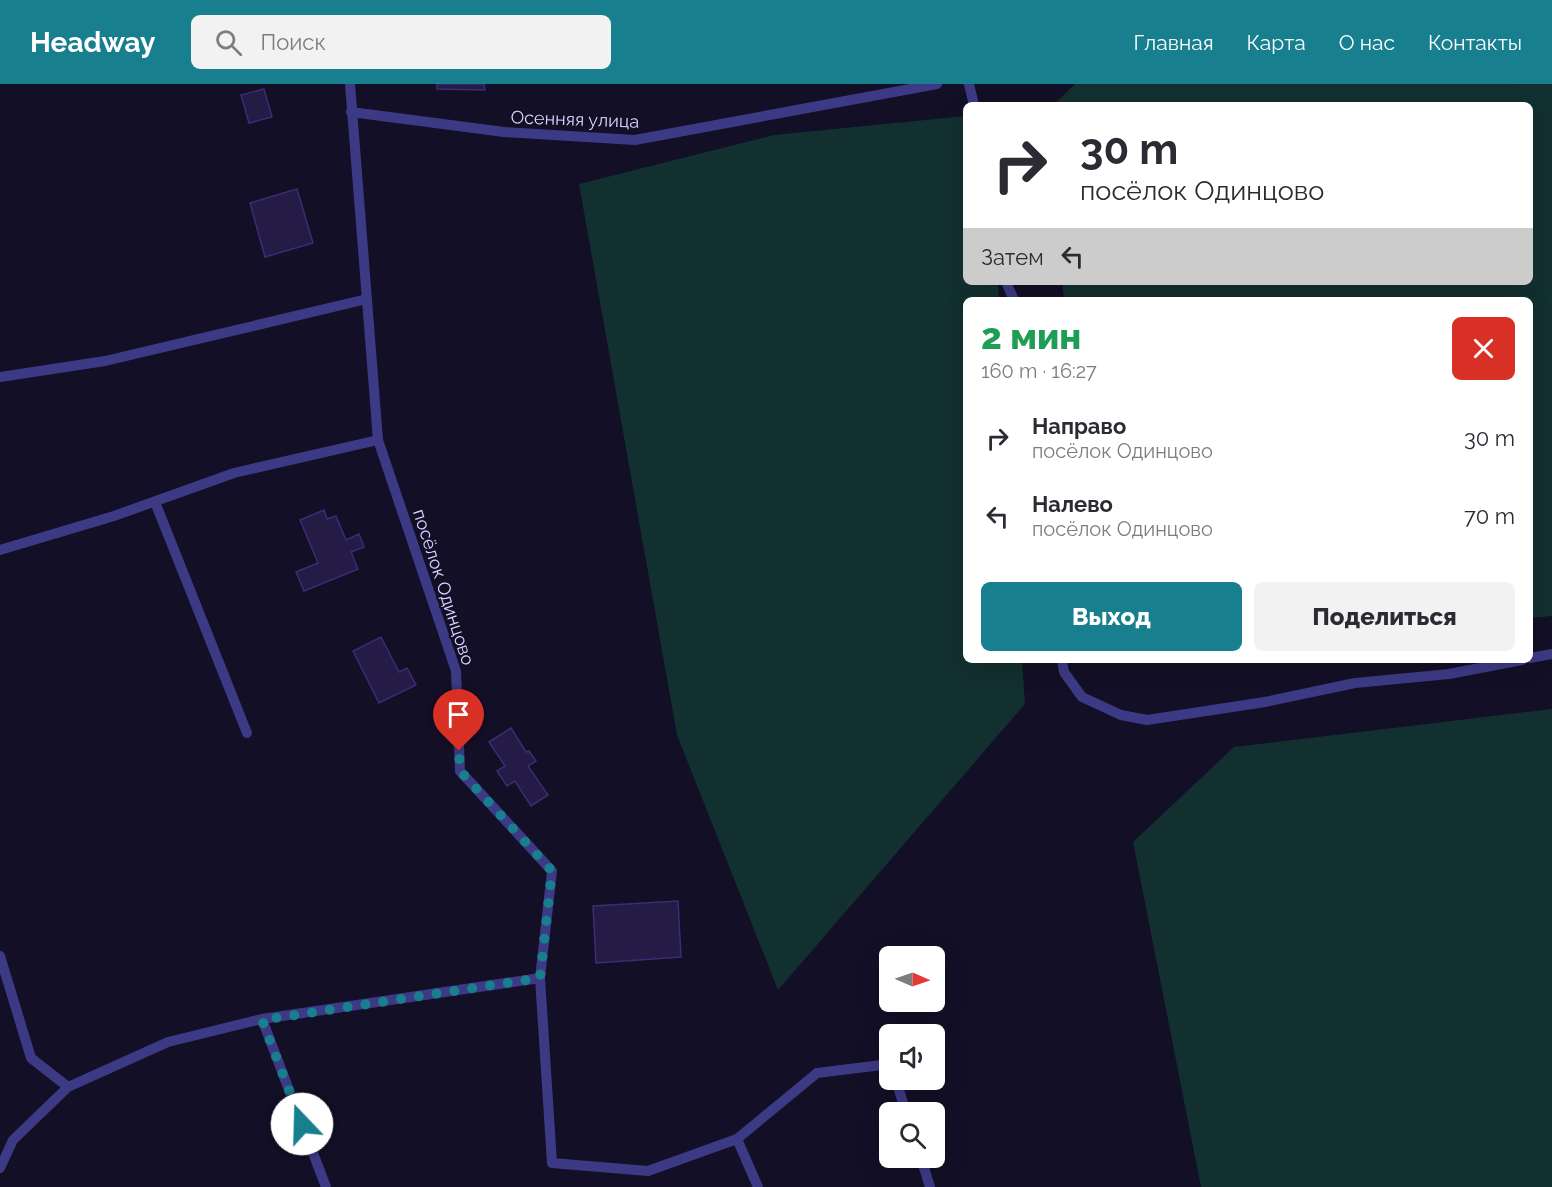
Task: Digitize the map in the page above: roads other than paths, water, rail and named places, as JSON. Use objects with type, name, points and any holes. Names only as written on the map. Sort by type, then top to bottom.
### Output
[{"type":"lane","name":"посёлок Одинцово","points":[[350,84],[378,440],[456,670],[460,771],[552,871],[540,978],[552,1163],[648,1171],[737,1139]]},
{"type":"lane","name":"Осенняя улица","points":[[351,112],[504,132],[635,140],[937,84]]},
{"type":"lane","points":[[969,84],[973,102]]},
{"type":"lane","points":[[0,377],[105,361],[367,299]]},
{"type":"lane","points":[[0,550],[23,545],[155,502],[234,473],[378,440]]},
{"type":"lane","points":[[155,502],[248,733]]},
{"type":"lane","points":[[1533,657],[1552,654]]},
{"type":"lane","points":[[1062,663],[1064,672],[1082,697],[1121,715],[1147,720],[1265,702],[1355,683],[1449,674],[1506,663]]},
{"type":"lane","points":[[0,956],[31,1058],[68,1087]]},
{"type":"lane","points":[[0,1168],[13,1140],[68,1087],[168,1042],[262,1020],[540,978]]},
{"type":"lane","points":[[262,1020],[326,1187]]},
{"type":"lane","points":[[758,1187],[737,1139],[817,1073],[879,1065]]},
{"type":"lane","points":[[924,1168],[930,1187]]}]
